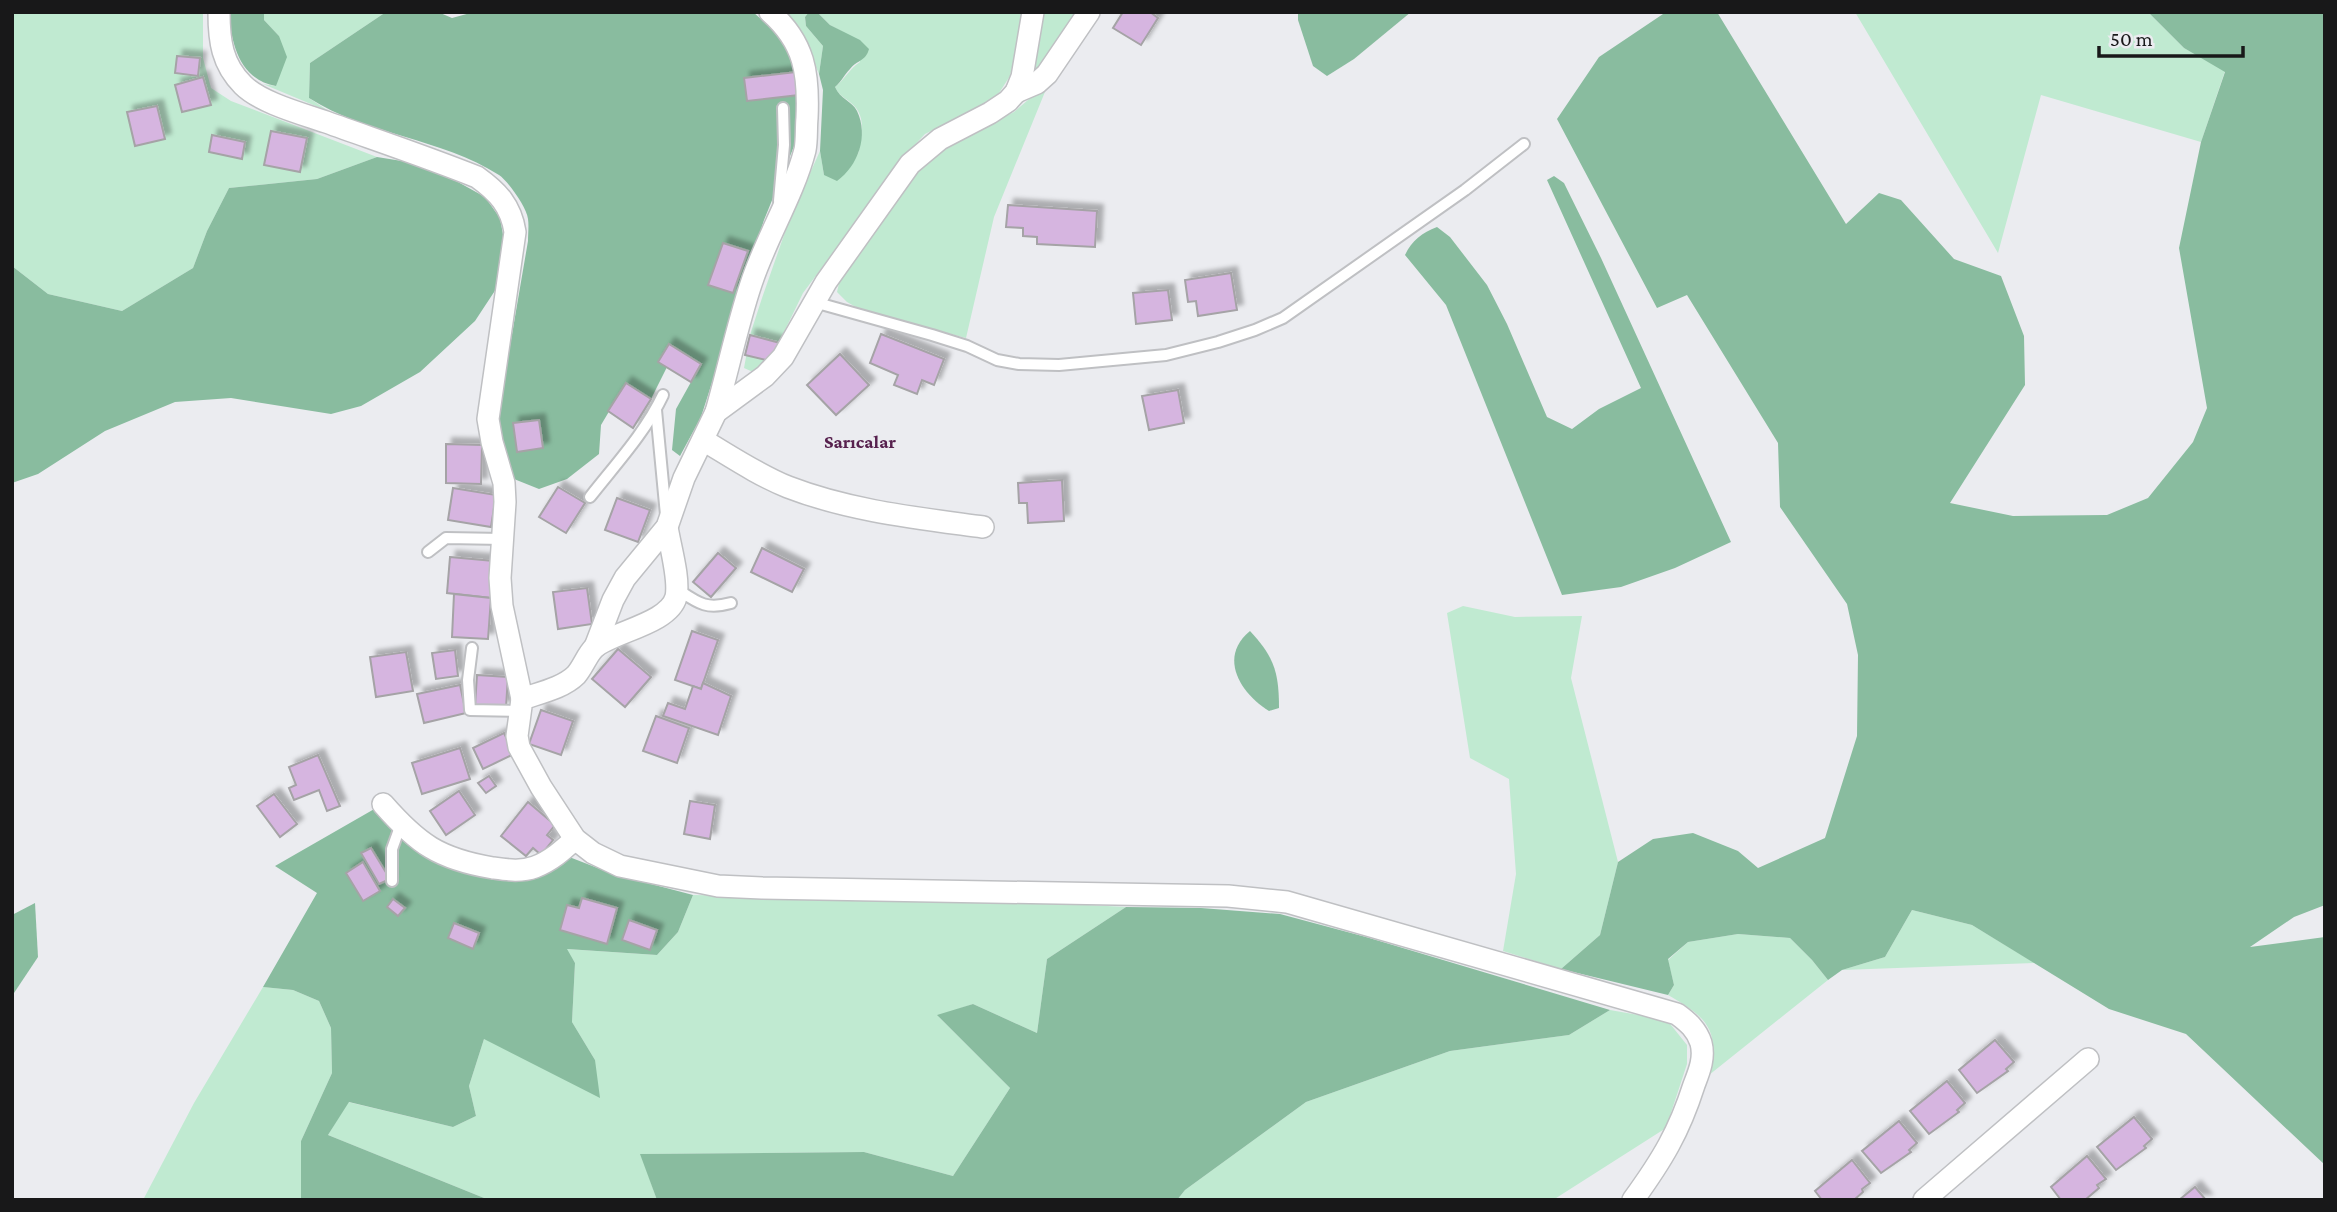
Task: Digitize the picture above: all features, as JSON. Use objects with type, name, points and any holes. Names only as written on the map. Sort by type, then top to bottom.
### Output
[{"type":"street","points":[[219,12],[219,41],[223,57],[233,75],[246,88],[297,112],[477,177],[506,203],[513,217],[515,232],[488,419],[505,502],[500,578],[502,606],[521,706],[517,736],[519,747],[575,839],[593,853],[621,866],[718,886],[1228,896],[1287,902],[1677,1014],[1688,1021],[1701,1042],[1701,1065],[1682,1122],[1662,1158],[1633,1200]]},
{"type":"street","points":[[521,706],[574,677],[595,647],[613,600],[625,578],[667,527],[684,478],[716,412],[751,283],[797,174],[805,147],[808,94],[806,69],[797,44],[782,22],[770,12]]},
{"type":"street","points":[[716,412],[776,366],[814,302],[910,164],[940,139],[990,113],[1016,92],[1022,76],[1033,12]]},
{"type":"street","points":[[1016,92],[1037,83],[1047,74],[1089,12]]},
{"type":"street","points":[[703,440],[749,468],[786,486],[835,503],[983,527]]},
{"type":"street","points":[[595,647],[662,614],[673,604],[677,589],[667,527]]},
{"type":"street","points":[[383,804],[428,847],[449,858],[511,871],[536,867],[548,861],[575,839]]},
{"type":"street","points":[[1924,1200],[2088,1059]]},
{"type":"lane","points":[[777,217],[784,145],[783,108]]},
{"type":"lane","points":[[814,302],[932,335],[967,346],[997,360],[1019,364],[1059,365],[1166,355],[1218,342],[1283,318],[1465,190],[1524,144]]},
{"type":"lane","points":[[590,497],[656,410],[663,395]]},
{"type":"lane","points":[[656,410],[667,527]]},
{"type":"lane","points":[[428,552],[446,538],[503,539]]},
{"type":"lane","points":[[677,589],[706,606],[717,607],[731,603]]},
{"type":"lane","points":[[472,648],[468,680],[470,710],[521,706]]},
{"type":"lane","points":[[392,881],[392,849],[401,824]]},
{"type":"green space","points":[[12,12],[203,12],[203,58],[211,88],[231,101],[377,157],[317,179],[229,188],[207,231],[193,268],[122,311],[48,294],[12,266]]},
{"type":"green space","points":[[229,12],[264,12],[264,20],[279,36],[287,57],[276,86],[254,76],[240,59],[232,36]]},
{"type":"green space","points":[[264,12],[386,12],[310,63],[309,98],[330,112],[263,84],[276,86],[279,36],[264,20]]},
{"type":"green space","points":[[386,12],[438,12],[452,18],[474,12],[753,12],[788,43],[795,62],[799,95],[797,139],[764,220],[701,417],[680,456],[672,450],[676,409],[701,364],[669,344],[658,361],[667,367],[651,399],[626,383],[601,425],[599,454],[567,479],[539,489],[514,479],[505,457],[498,416],[528,241],[528,219],[524,208],[503,178],[477,163],[355,120],[309,98],[310,63]]},
{"type":"green space","points":[[786,12],[809,12],[805,17],[806,26],[823,46],[819,74],[800,31]]},
{"type":"green space","points":[[809,12],[817,12],[830,25],[860,40],[869,49],[866,56],[853,66],[835,87],[857,111],[862,130],[856,159],[837,181],[824,175],[820,151],[823,90],[819,74],[823,46],[806,26],[805,17]]},
{"type":"green space","points":[[817,12],[1024,12],[1010,76],[999,93],[983,105],[925,134],[909,151],[803,293],[770,361],[753,372],[744,368],[750,335],[791,215],[820,151],[824,175],[858,154],[862,130],[859,113],[835,87],[860,62],[843,32],[830,25]]},
{"type":"green space","points":[[1042,12],[1080,12],[1036,73],[1031,70]]},
{"type":"green space","points":[[1298,12],[1411,12],[1354,59],[1327,76],[1313,66],[1298,20]]},
{"type":"green space","points":[[1666,12],[1717,12],[1846,224],[1879,193],[1901,200],[1954,259],[2001,276],[2024,336],[2025,385],[1950,503],[2013,516],[2107,515],[2148,498],[2193,442],[2207,408],[2179,248],[2201,142],[2225,72],[2184,48],[2148,12],[2325,12],[2325,905],[2294,917],[2250,947],[2325,937],[2325,1165],[2186,1034],[2109,1009],[1972,925],[1912,910],[1885,957],[1842,970],[1828,980],[1790,938],[1738,934],[1688,942],[1668,959],[1674,985],[1668,995],[1561,969],[1600,935],[1618,862],[1653,839],[1693,833],[1738,851],[1758,868],[1825,838],[1857,736],[1858,655],[1847,604],[1780,507],[1778,443],[1687,295],[1657,308],[1557,119],[1599,57]]},
{"type":"green space","points":[[1855,12],[2148,12],[2184,48],[2225,71],[2201,142],[2041,95],[1998,253]]},
{"type":"green space","points":[[1049,82],[994,217],[966,338],[861,310],[847,302],[837,292],[840,279],[919,168],[955,141],[1014,112]]},
{"type":"green space","points":[[377,157],[408,162],[458,182],[485,197],[500,218],[504,240],[500,283],[475,321],[420,372],[361,406],[331,414],[231,398],[175,402],[105,431],[38,474],[12,483],[12,266],[48,294],[122,311],[193,268],[207,231],[229,188],[317,179]]},
{"type":"green space","points":[[1554,176],[1564,183],[1601,258],[1731,542],[1675,568],[1621,587],[1562,595],[1446,305],[1405,255],[1418,238],[1437,227],[1450,237],[1487,285],[1547,417],[1572,429],[1599,409],[1641,388],[1547,180]]},
{"type":"green space","points":[[1463,606],[1515,617],[1582,616],[1571,678],[1618,862],[1600,935],[1561,969],[1503,951],[1516,874],[1509,779],[1470,758],[1447,613]]},
{"type":"green space","points":[[1250,631],[1265,649],[1274,666],[1279,708],[1269,711],[1249,695],[1237,674],[1235,652],[1240,641]]},
{"type":"green space","points":[[383,804],[413,835],[511,871],[559,853],[613,874],[693,895],[678,932],[657,955],[567,949],[575,963],[572,1022],[595,1060],[600,1098],[484,1039],[469,1086],[476,1116],[453,1127],[349,1102],[328,1135],[489,1200],[301,1200],[301,1141],[332,1073],[331,1028],[319,1001],[293,990],[263,987],[317,893],[275,866]]},
{"type":"green space","points":[[693,895],[1009,901],[1126,907],[1047,959],[1037,1033],[973,1004],[938,1016],[1010,1088],[953,1176],[864,1152],[641,1154],[657,1200],[489,1200],[328,1135],[348,1102],[453,1127],[476,1116],[469,1086],[484,1039],[595,1060],[572,1022],[575,963],[566,949],[657,955],[678,932]]},
{"type":"green space","points":[[35,903],[38,957],[12,996],[12,915]]},
{"type":"green space","points":[[1126,907],[1201,908],[1280,914],[1610,1010],[1569,1035],[1450,1051],[1306,1102],[1185,1190],[1177,1200],[657,1200],[640,1154],[864,1152],[953,1176],[1010,1088],[937,1015],[973,1004],[1037,1033],[1047,959]]},
{"type":"green space","points":[[1912,910],[1972,925],[2035,963],[1842,970],[1885,957]]},
{"type":"green space","points":[[1738,934],[1790,938],[1828,980],[1709,1075],[1713,1046],[1711,1035],[1701,1018],[1668,995],[1674,985],[1668,960],[1688,942]]},
{"type":"green space","points":[[263,987],[293,990],[319,1001],[331,1028],[332,1073],[301,1141],[301,1200],[143,1200],[194,1103]]},
{"type":"green space","points":[[1610,1010],[1667,1020],[1687,1045],[1687,1064],[1666,1128],[1553,1200],[1177,1200],[1185,1190],[1306,1102],[1450,1051],[1569,1035]]},
{"type":"building","points":[[1123,12],[1150,12],[1158,18],[1141,45],[1113,28]]},
{"type":"building","points":[[177,56],[200,58],[198,76],[175,73]]},
{"type":"building","points":[[796,72],[799,95],[747,101],[744,78]]},
{"type":"building","points":[[203,77],[211,105],[182,112],[175,85]]},
{"type":"building","points":[[157,106],[165,139],[135,146],[127,112]]},
{"type":"building","points":[[271,131],[307,138],[300,172],[264,165]]},
{"type":"building","points":[[212,135],[245,142],[242,159],[209,152]]},
{"type":"building","points":[[1008,205],[1097,211],[1095,247],[1037,244],[1037,237],[1023,236],[1023,228],[1006,227]]},
{"type":"building","points":[[723,243],[748,251],[733,293],[708,285]]},
{"type":"building","points":[[1231,273],[1237,310],[1198,316],[1196,301],[1188,302],[1185,280]]},
{"type":"building","points":[[1168,290],[1172,320],[1136,324],[1133,293]]},
{"type":"building","points":[[881,334],[944,359],[934,385],[922,380],[917,394],[894,385],[898,375],[870,363]]},
{"type":"building","points":[[750,335],[780,343],[770,361],[745,355]]},
{"type":"building","points":[[669,344],[701,364],[691,382],[658,362]]},
{"type":"building","points":[[840,354],[869,385],[836,415],[807,385]]},
{"type":"building","points":[[626,383],[651,399],[633,428],[608,411]]},
{"type":"building","points":[[1178,390],[1184,423],[1149,430],[1142,396]]},
{"type":"building","points":[[539,420],[543,448],[517,452],[513,423]]},
{"type":"building","points":[[446,444],[482,445],[481,484],[446,483]]},
{"type":"building","points":[[1062,480],[1064,521],[1028,523],[1027,503],[1019,503],[1018,483]]},
{"type":"building","points":[[558,487],[585,503],[566,533],[539,517]]},
{"type":"building","points":[[453,488],[496,495],[491,527],[448,520]]},
{"type":"building","points":[[617,498],[650,510],[638,542],[605,530]]},
{"type":"building","points":[[762,548],[804,569],[792,592],[751,572]]},
{"type":"building","points":[[718,553],[736,568],[711,597],[693,582]]},
{"type":"building","points":[[450,557],[494,561],[491,598],[447,593]]},
{"type":"building","points":[[587,588],[592,624],[558,629],[553,592]]},
{"type":"building","points":[[454,594],[491,598],[488,639],[452,637]]},
{"type":"building","points":[[692,631],[718,640],[701,689],[675,680]]},
{"type":"building","points":[[618,649],[651,677],[625,707],[592,679]]},
{"type":"building","points":[[455,650],[458,676],[436,679],[432,653]]},
{"type":"building","points":[[406,652],[413,691],[376,697],[370,657]]},
{"type":"building","points":[[477,675],[508,677],[506,707],[475,705]]},
{"type":"building","points":[[703,683],[731,696],[718,735],[663,716],[668,703],[685,709],[693,686],[701,689]]},
{"type":"building","points":[[460,685],[466,713],[424,723],[417,694]]},
{"type":"building","points":[[541,710],[573,721],[561,755],[529,744]]},
{"type":"building","points":[[656,716],[689,728],[677,763],[643,751]]},
{"type":"building","points":[[504,733],[514,754],[483,769],[473,748]]},
{"type":"building","points":[[460,748],[470,779],[422,794],[412,763]]},
{"type":"building","points":[[318,755],[340,806],[327,811],[319,790],[294,800],[289,788],[296,785],[289,767]]},
{"type":"building","points":[[489,776],[496,786],[486,793],[478,783]]},
{"type":"building","points":[[459,791],[475,815],[446,835],[430,811]]},
{"type":"building","points":[[274,794],[297,824],[280,837],[257,806]]},
{"type":"building","points":[[690,801],[715,805],[710,839],[684,834]]},
{"type":"building","points":[[528,802],[555,825],[547,835],[553,840],[541,855],[533,848],[526,856],[501,836]]},
{"type":"building","points":[[371,848],[390,879],[379,884],[361,853]]},
{"type":"building","points":[[363,862],[380,891],[363,901],[346,873]]},
{"type":"building","points":[[582,898],[617,908],[607,944],[560,930],[567,905],[579,908]]},
{"type":"building","points":[[393,899],[405,908],[398,916],[387,907]]},
{"type":"building","points":[[629,920],[657,930],[650,950],[622,940]]},
{"type":"building","points":[[454,923],[479,933],[473,949],[448,938]]},
{"type":"building","points":[[1995,1040],[2014,1062],[2006,1069],[2008,1071],[1977,1093],[1959,1070]]},
{"type":"building","points":[[1947,1081],[1965,1103],[1957,1110],[1959,1112],[1929,1134],[1910,1111]]},
{"type":"building","points":[[2134,1117],[2152,1139],[2144,1146],[2146,1148],[2116,1170],[2097,1147]]},
{"type":"building","points":[[1899,1121],[1917,1143],[1909,1150],[1911,1152],[1881,1173],[1862,1151]]},
{"type":"building","points":[[2087,1156],[2106,1179],[2097,1185],[2099,1188],[2085,1200],[2061,1200],[2051,1187]]},
{"type":"building","points":[[1852,1160],[1870,1183],[1854,1200],[1822,1200],[1815,1191]]},
{"type":"building","points":[[2195,1187],[2206,1200],[2179,1200]]},
{"type":"district","name":"Sarıcalar","points":[[860,441]]}]
